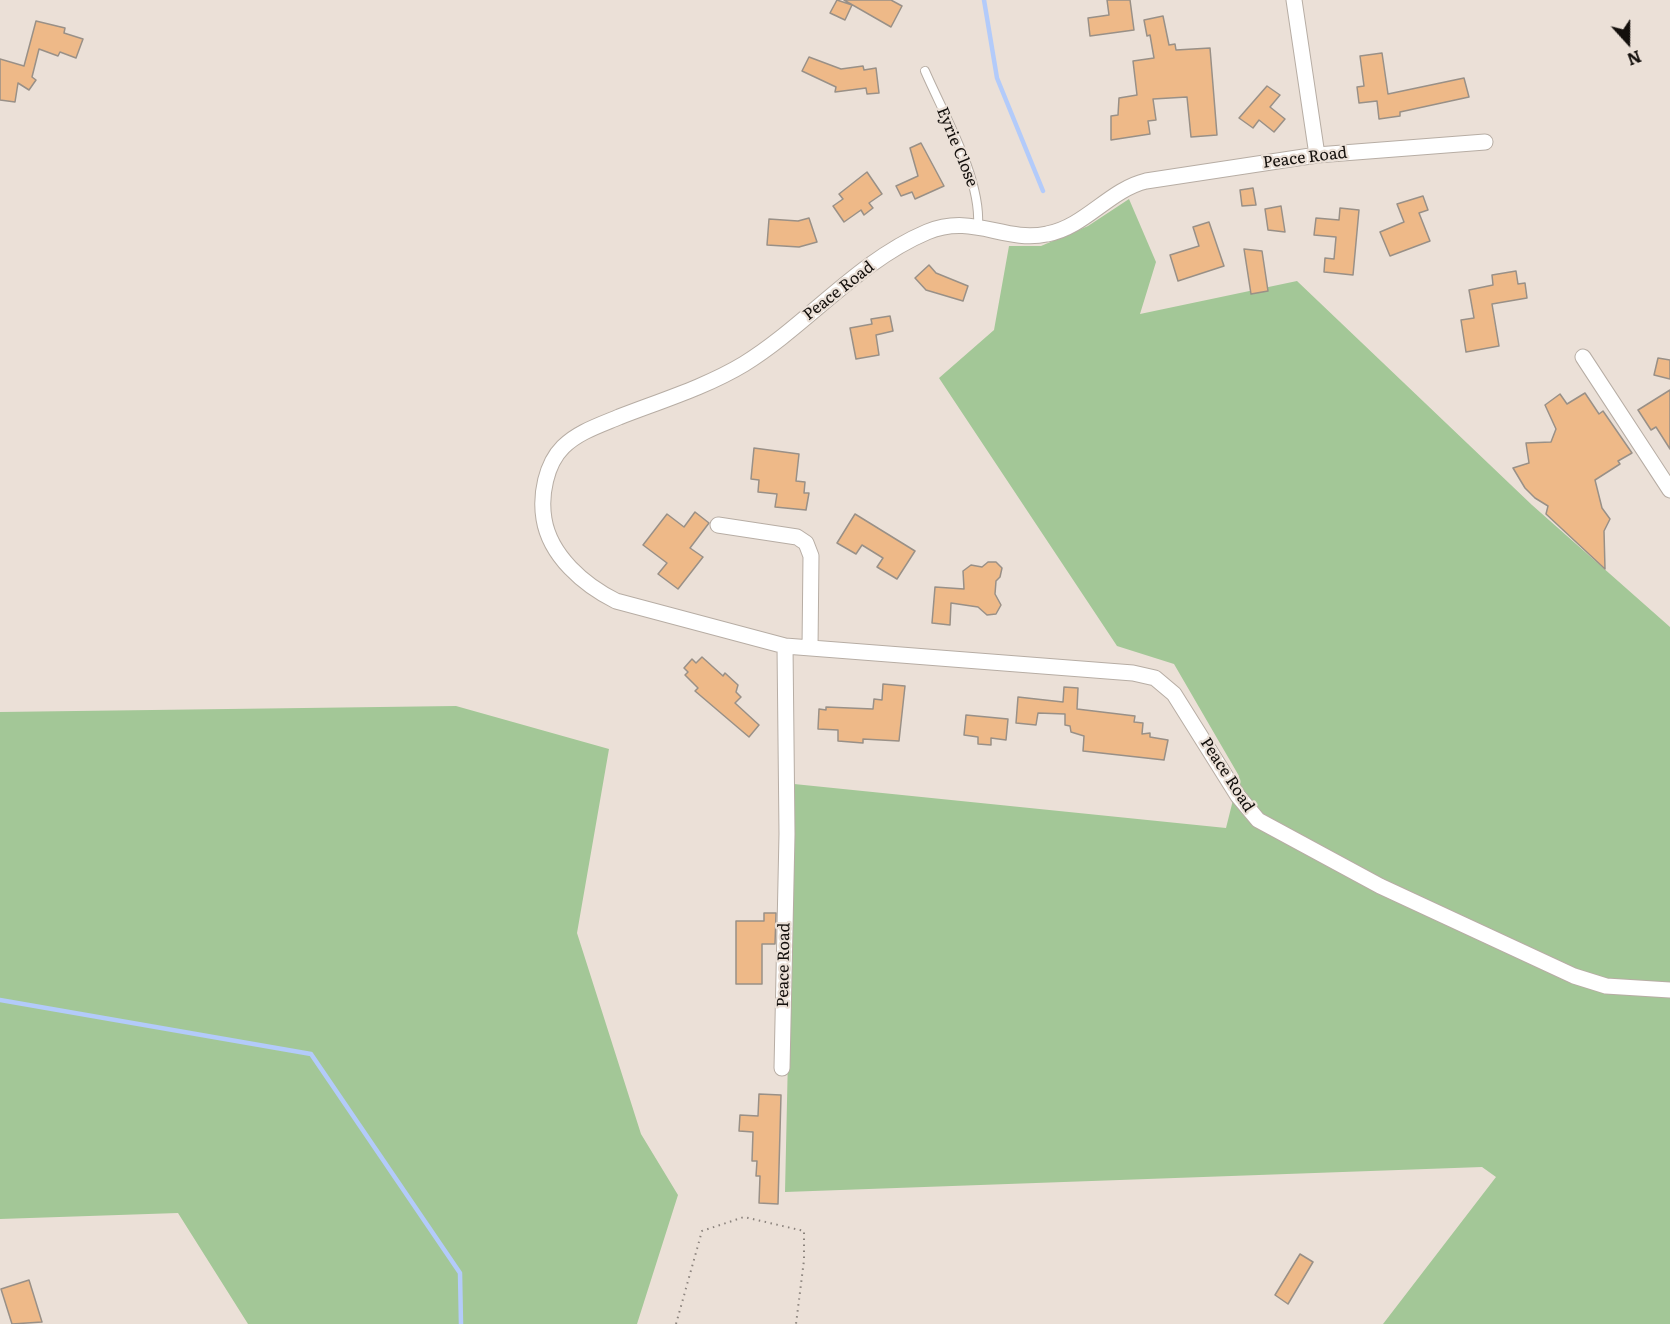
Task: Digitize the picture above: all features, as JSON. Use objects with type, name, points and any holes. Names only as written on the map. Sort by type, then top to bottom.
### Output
[{"type":"street","points":[[1294,0],[1317,155]]},
{"type":"street","name":"Peace Road","points":[[1485,142],[1317,155],[1133,184],[1114,194],[1074,223],[1048,234],[1014,235],[978,225],[944,227],[908,241],[746,363],[712,380],[591,429],[564,446],[550,467],[544,490],[545,524],[555,547],[579,578],[616,601],[785,646],[1133,673],[1155,678],[1174,694],[1248,810],[1284,837],[1380,886],[1574,976],[1606,986],[1670,990]]},
{"type":"street","points":[[1583,357],[1670,490]]},
{"type":"street","points":[[718,525],[797,537],[806,543],[811,556],[810,648]]},
{"type":"street","name":"Peace Road","points":[[782,1068],[787,834],[785,646]]},
{"type":"lane","name":"Eyrie Close","points":[[926,71],[972,180],[979,204],[978,225]]},
{"type":"path","points":[[676,1324],[702,1231],[744,1217],[804,1231],[804,1260],[796,1324]]},
{"type":"green space","points":[[1129,199],[1156,262],[1140,314],[1297,281],[1532,505],[1670,627],[1670,1324],[1383,1324],[1496,1177],[1482,1167],[785,1192],[794,784],[1226,828],[1239,776],[1174,664],[1117,646],[939,378],[994,330],[1009,246],[1041,246],[1088,226]]},
{"type":"green space","points":[[456,706],[609,749],[577,933],[641,1134],[678,1195],[637,1324],[248,1324],[178,1213],[0,1219],[0,712]]},
{"type":"building","points":[[837,0],[852,5],[845,20],[830,13]]},
{"type":"building","points":[[844,0],[891,0],[902,6],[891,27]]},
{"type":"building","points":[[1107,0],[1130,0],[1134,30],[1090,36],[1088,18],[1109,15]]},
{"type":"building","points":[[1163,16],[1169,45],[1175,44],[1176,50],[1210,48],[1217,135],[1191,137],[1187,97],[1153,99],[1156,120],[1148,121],[1150,134],[1111,140],[1111,116],[1118,115],[1119,98],[1137,95],[1133,61],[1154,58],[1150,35],[1147,36],[1144,20]]},
{"type":"building","points":[[36,21],[65,28],[64,33],[83,39],[76,58],[60,52],[58,56],[39,49],[32,77],[36,80],[29,90],[18,83],[15,102],[0,100],[0,59],[24,66]]},
{"type":"building","points":[[1382,53],[1388,94],[1464,78],[1469,97],[1400,112],[1400,116],[1379,119],[1377,101],[1359,103],[1357,87],[1364,86],[1360,56]]},
{"type":"building","points":[[809,57],[841,69],[863,66],[864,70],[876,68],[879,93],[867,94],[866,88],[835,92],[836,87],[802,71]]},
{"type":"building","points":[[1267,86],[1280,95],[1270,107],[1285,119],[1274,132],[1259,120],[1253,128],[1239,118]]},
{"type":"building","points":[[921,143],[944,186],[915,199],[912,192],[901,196],[896,186],[918,176],[910,148]]},
{"type":"building","points":[[867,172],[882,194],[869,203],[873,208],[864,215],[861,210],[844,222],[833,206],[843,199],[839,194]]},
{"type":"building","points":[[1253,188],[1256,205],[1242,206],[1240,190]]},
{"type":"building","points":[[1423,196],[1428,210],[1419,213],[1430,241],[1390,256],[1380,232],[1404,222],[1397,204]]},
{"type":"building","points":[[1281,206],[1285,232],[1268,230],[1265,209]]},
{"type":"building","points":[[1340,208],[1359,210],[1353,275],[1324,272],[1325,258],[1334,259],[1336,237],[1314,235],[1316,218],[1339,220]]},
{"type":"building","points":[[809,218],[817,242],[799,247],[767,245],[769,219],[798,221]]},
{"type":"building","points":[[1209,222],[1224,266],[1178,281],[1170,255],[1199,246],[1193,227]]},
{"type":"building","points":[[1244,249],[1262,251],[1268,291],[1251,294]]},
{"type":"building","points":[[929,265],[936,273],[968,286],[963,301],[926,290],[915,278]]},
{"type":"building","points":[[1516,271],[1518,284],[1525,283],[1527,298],[1492,304],[1499,346],[1466,352],[1461,320],[1474,318],[1469,290],[1493,285],[1492,275]]},
{"type":"building","points":[[890,316],[893,331],[876,335],[879,355],[856,359],[850,328],[872,324],[871,319]]},
{"type":"building","points":[[1658,358],[1670,360],[1670,379],[1654,375]]},
{"type":"building","points":[[1670,390],[1670,449],[1656,427],[1651,430],[1638,410]]},
{"type":"building","points":[[1585,393],[1599,414],[1603,411],[1632,453],[1618,461],[1620,464],[1595,480],[1602,508],[1610,519],[1604,531],[1605,569],[1546,514],[1548,506],[1525,488],[1513,468],[1529,463],[1526,443],[1551,442],[1556,429],[1545,405],[1560,394],[1567,404]]},
{"type":"building","points":[[754,448],[799,454],[796,481],[805,482],[804,493],[809,493],[806,510],[775,507],[777,494],[758,492],[759,480],[751,479]]},
{"type":"building","points":[[695,512],[709,523],[690,548],[703,557],[678,589],[658,574],[667,563],[643,545],[667,514],[684,527]]},
{"type":"building","points":[[855,514],[915,551],[897,579],[877,567],[883,558],[862,545],[856,554],[837,543]]},
{"type":"building","points":[[988,562],[996,562],[1002,568],[1000,577],[996,581],[995,594],[1001,605],[996,614],[987,615],[978,607],[951,603],[950,625],[932,623],[935,587],[964,589],[963,571],[971,565],[982,567]]},
{"type":"building","points":[[702,657],[723,676],[725,673],[738,685],[736,692],[741,697],[735,703],[759,725],[749,737],[695,691],[698,688],[685,675],[688,672],[684,668],[692,659],[696,663]]},
{"type":"building","points":[[883,684],[905,686],[899,741],[863,739],[863,743],[838,741],[838,730],[818,729],[819,709],[826,710],[826,707],[873,709],[874,699],[882,700]]},
{"type":"building","points":[[1064,687],[1078,688],[1077,709],[1135,716],[1134,722],[1143,723],[1142,734],[1150,733],[1150,737],[1168,740],[1164,760],[1083,751],[1084,736],[1071,732],[1070,726],[1065,725],[1065,714],[1038,713],[1036,725],[1016,723],[1018,697],[1063,702]]},
{"type":"building","points":[[966,715],[1008,719],[1006,740],[991,738],[991,745],[978,744],[978,737],[964,735]]},
{"type":"building","points":[[764,913],[776,913],[775,944],[762,944],[762,984],[736,984],[736,921],[764,921]]},
{"type":"building","points":[[759,1094],[781,1095],[778,1204],[759,1203],[760,1176],[756,1176],[757,1161],[752,1161],[753,1132],[739,1131],[740,1115],[758,1116]]},
{"type":"building","points":[[1300,1254],[1313,1262],[1288,1304],[1275,1295]]},
{"type":"building","points":[[29,1280],[42,1322],[12,1324],[1,1289]]},
{"type":"waterway","points":[[984,0],[997,78],[1043,191]]},
{"type":"waterway","points":[[0,1000],[311,1054],[460,1273],[461,1324]]}]
